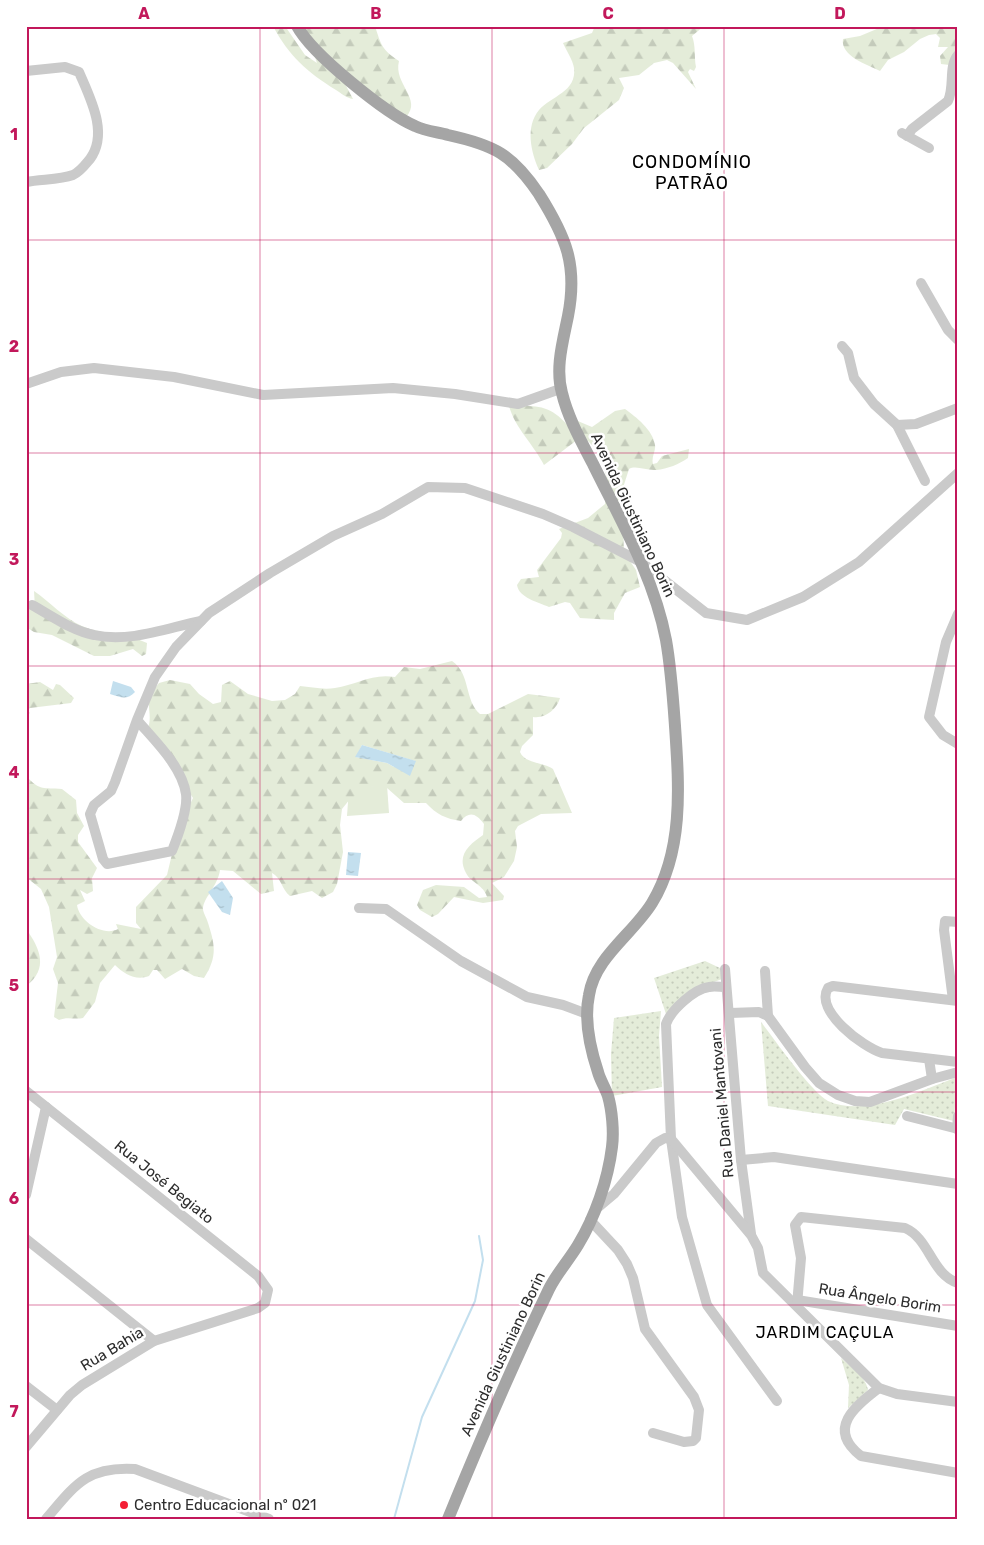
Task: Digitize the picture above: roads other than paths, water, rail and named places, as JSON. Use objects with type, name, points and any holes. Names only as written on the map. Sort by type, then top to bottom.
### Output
[{"type":"main road","name":"Avenida Giustiniano Borin","points":[[297,26],[314,49],[383,108],[417,127],[483,142],[500,152],[525,175],[534,188],[565,241],[572,266],[573,283],[560,350],[560,389],[574,426],[641,562],[658,603],[667,645],[679,776],[675,842],[666,878],[650,907],[604,959],[589,991],[587,1014],[598,1073],[607,1093],[613,1144],[601,1192],[590,1221],[553,1281],[541,1305],[448,1519]]},
{"type":"street","points":[[929,148],[904,135],[948,101],[952,84],[953,63],[958,55]]},
{"type":"street","points":[[26,71],[65,67],[79,72],[96,112],[98,132],[96,150],[84,167],[73,174],[26,182]]},
{"type":"street","points":[[921,283],[948,330],[958,340]]},
{"type":"street","points":[[842,346],[848,353],[854,378],[863,391],[897,425],[925,481]]},
{"type":"street","points":[[26,384],[61,372],[94,368],[174,377],[263,395],[393,388],[454,394],[518,404],[560,389]]},
{"type":"street","points":[[897,425],[916,424],[958,408]]},
{"type":"street","points":[[905,438],[916,424]]},
{"type":"street","points":[[137,720],[174,767],[186,794],[186,803],[172,850],[114,865],[107,864],[103,859],[90,814],[94,805],[111,791],[137,720],[155,677],[176,647],[202,621],[262,578],[325,541],[382,514],[428,487],[465,488],[543,514],[573,527],[641,562],[706,613],[747,620],[803,598],[859,562],[958,473]]},
{"type":"street","points":[[32,605],[68,625],[94,635],[126,638],[202,621]]},
{"type":"street","points":[[958,614],[946,642],[929,717],[943,735],[958,744]]},
{"type":"street","points":[[170,628],[176,647]]},
{"type":"street","points":[[360,908],[386,909],[462,961],[527,997],[563,1005],[587,1014]]},
{"type":"street","points":[[958,922],[946,921],[944,923],[945,950],[956,1001],[833,986],[826,992],[827,1006],[847,1031],[871,1049],[882,1053],[958,1062]]},
{"type":"street","name":"Rua Daniel Mantovani","points":[[725,969],[725,987],[730,1013],[741,1160],[751,1235]]},
{"type":"street","points":[[765,971],[768,1016]]},
{"type":"street","points":[[725,987],[708,986],[690,997],[669,1014],[666,1024],[671,1139],[682,1217],[707,1305],[777,1400]]},
{"type":"street","points":[[730,1013],[759,1012],[768,1016],[805,1067],[819,1082],[838,1095],[855,1101],[870,1102],[932,1079],[958,1072]]},
{"type":"street","points":[[929,1059],[932,1079]]},
{"type":"street","name":"Rua José Begiato","points":[[26,1092],[258,1276],[268,1290],[265,1303]]},
{"type":"street","points":[[26,1195],[46,1107]]},
{"type":"street","points":[[906,1116],[957,1129],[958,1116]]},
{"type":"street","points":[[653,1433],[684,1442],[693,1441],[696,1438],[699,1410],[697,1404],[645,1329],[633,1278],[627,1264],[610,1240],[590,1221],[656,1143],[665,1138],[671,1139],[751,1235],[758,1248],[762,1273],[797,1302],[879,1388],[897,1394],[958,1402]]},
{"type":"street","points":[[741,1160],[774,1157],[958,1184]]},
{"type":"street","points":[[601,1192],[614,1194]]},
{"type":"street","points":[[797,1302],[801,1258],[795,1225],[801,1217],[905,1228],[912,1231],[919,1239],[941,1274],[948,1280],[958,1283]]},
{"type":"street","points":[[26,1239],[154,1341]]},
{"type":"street","name":"Rua Ângelo Borim","points":[[797,1302],[957,1326]]},
{"type":"street","name":"Rua Bahia","points":[[26,1447],[57,1410],[82,1385],[154,1341],[243,1314],[265,1303]]},
{"type":"street","points":[[26,1386],[57,1410]]},
{"type":"street","points":[[879,1388],[851,1411],[846,1422],[846,1434],[850,1445],[861,1456],[958,1473]]},
{"type":"street","points":[[46,1519],[72,1489],[99,1471],[113,1467],[135,1469],[269,1519]]},
{"type":"water","points":[[113,681],[131,687],[135,692],[129,697],[110,694]]},
{"type":"water","points":[[362,745],[416,761],[410,776],[387,763],[355,757]]},
{"type":"water","points":[[348,852],[361,853],[358,876],[346,875]]},
{"type":"water","points":[[222,881],[233,898],[230,915],[222,912],[208,892]]},
{"type":"waterway","points":[[394,1519],[422,1417],[475,1301],[483,1260],[479,1236]]},
{"type":"place","name":"Centro Educacional nº 021","points":[[124,1505]]},
{"type":"district","name":"CONDOMÍNIO PATRÃO","points":[[692,172]]},
{"type":"district","name":"JARDIM CAÇULA","points":[[825,1332]]}]
